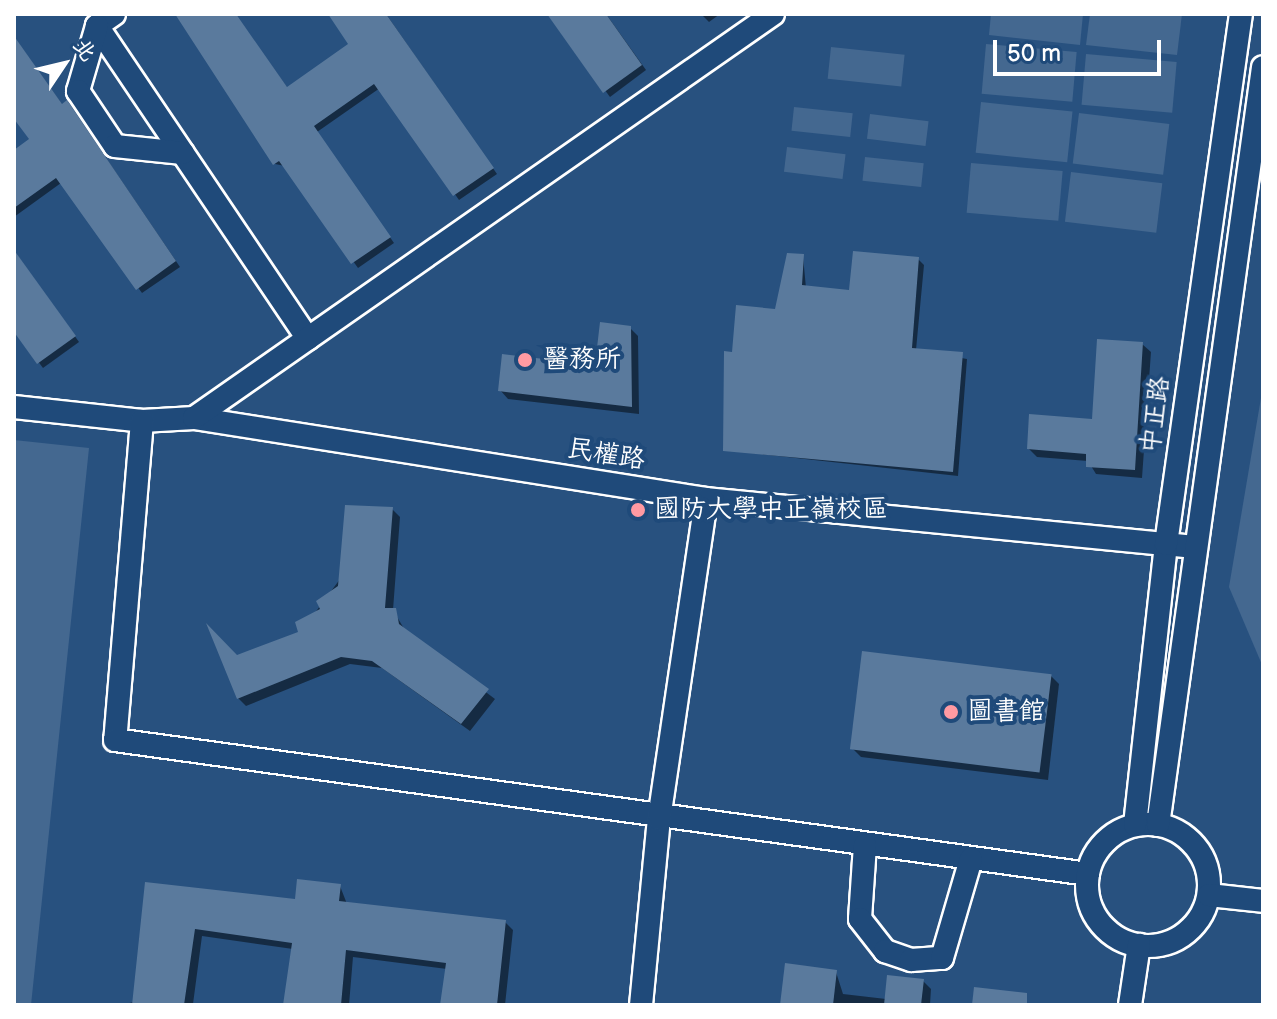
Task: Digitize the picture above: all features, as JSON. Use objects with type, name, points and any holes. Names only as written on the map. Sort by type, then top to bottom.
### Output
[{"type":"lane","points":[[194,418],[773,14]]},
{"type":"lane","name":"中正路","points":[[1135,825],[1166,544],[1241,14]]},
{"type":"lane","points":[[106,20],[183,153],[308,339]]},
{"type":"lane","points":[[106,20],[78,91],[115,146],[183,153]]},
{"type":"lane","points":[[1158,825],[1192,547],[1263,69],[1233,69]]},
{"type":"lane","name":"民權路","points":[[14,407],[142,421],[194,418],[706,499],[1192,547]]},
{"type":"lane","points":[[142,421],[115,740],[659,819],[1088,874]]},
{"type":"lane","points":[[641,1005],[659,819],[706,499]]},
{"type":"lane","points":[[1135,825],[1158,825],[1192,842],[1206,867],[1209,895],[1202,913],[1176,940],[1139,945],[1120,939],[1094,912],[1088,874],[1104,842],[1135,825]]},
{"type":"lane","points":[[865,845],[860,919],[885,951],[911,960],[942,958],[971,859]]},
{"type":"lane","points":[[1209,895],[1263,901]]},
{"type":"lane","points":[[1130,1005],[1139,945]]},
{"type":"shaded area","points":[[991,14],[1083,14],[1080,45],[989,35]]},
{"type":"shaded area","points":[[1090,14],[1182,14],[1177,55],[1086,45]]},
{"type":"shaded area","points":[[986,44],[1077,52],[1072,102],[982,94]]},
{"type":"shaded area","points":[[831,47],[905,55],[901,87],[828,79]]},
{"type":"shaded area","points":[[1086,54],[1177,62],[1172,113],[1082,105]]},
{"type":"shaded area","points":[[981,102],[1072,112],[1067,162],[976,153]]},
{"type":"shaded area","points":[[794,107],[853,113],[850,137],[791,131]]},
{"type":"shaded area","points":[[1079,113],[1169,124],[1163,175],[1073,164]]},
{"type":"shaded area","points":[[870,114],[929,121],[926,146],[867,139]]},
{"type":"shaded area","points":[[787,147],[846,154],[843,179],[784,172]]},
{"type":"shaded area","points":[[865,157],[924,163],[921,187],[862,181]]},
{"type":"shaded area","points":[[971,163],[1063,171],[1058,221],[967,213]]},
{"type":"shaded area","points":[[1071,172],[1162,183],[1156,233],[1065,222]]},
{"type":"shaded area","points":[[1263,386],[1263,667],[1229,587]]},
{"type":"shaded area","points":[[14,440],[89,448],[31,1005],[14,1005]]},
{"type":"building","points":[[175,14],[236,14],[287,87],[348,44],[328,14],[386,14],[494,168],[453,196],[374,84],[314,126],[391,237],[351,264],[279,161],[273,165]]},
{"type":"building","points":[[547,14],[606,14],[642,65],[603,93]]},
{"type":"building","points":[[14,36],[62,104],[67,100],[176,261],[136,290],[56,178],[14,208],[14,150],[29,139],[14,119]]},
{"type":"building","points":[[14,250],[76,336],[37,364],[14,332]]},
{"type":"building","points":[[853,251],[919,257],[912,348],[963,352],[953,472],[723,451],[724,351],[732,352],[736,305],[775,309],[787,253],[804,254],[802,285],[849,290]]},
{"type":"building","name":"醫務所","points":[[600,322],[631,326],[632,407],[498,391],[502,354],[595,365]]},
{"type":"building","points":[[1097,339],[1143,342],[1135,470],[1086,467],[1086,454],[1027,449],[1029,414],[1092,419]]},
{"type":"building","points":[[345,505],[393,507],[385,608],[396,608],[399,624],[489,689],[461,724],[372,661],[341,657],[237,699],[206,623],[237,655],[298,632],[295,622],[320,609],[316,601],[338,586]]},
{"type":"building","name":"圖書館","points":[[862,651],[1052,674],[1040,773],[850,749]]},
{"type":"building","points":[[297,879],[341,884],[339,901],[506,920],[497,1005],[440,1005],[446,963],[346,950],[341,1005],[283,1005],[292,943],[195,929],[184,1005],[132,1005],[145,882],[295,899]]},
{"type":"building","points":[[785,963],[837,970],[833,1005],[780,1005]]},
{"type":"building","points":[[887,975],[924,979],[921,1005],[884,1005]]},
{"type":"building","points":[[974,987],[1027,993],[1027,1005],[972,1005]]},
{"type":"place","name":"醫務所","points":[[525,360]]},
{"type":"place","name":"國防大學中正嶺校區","points":[[638,510]]},
{"type":"place","name":"圖書館","points":[[951,712]]}]
